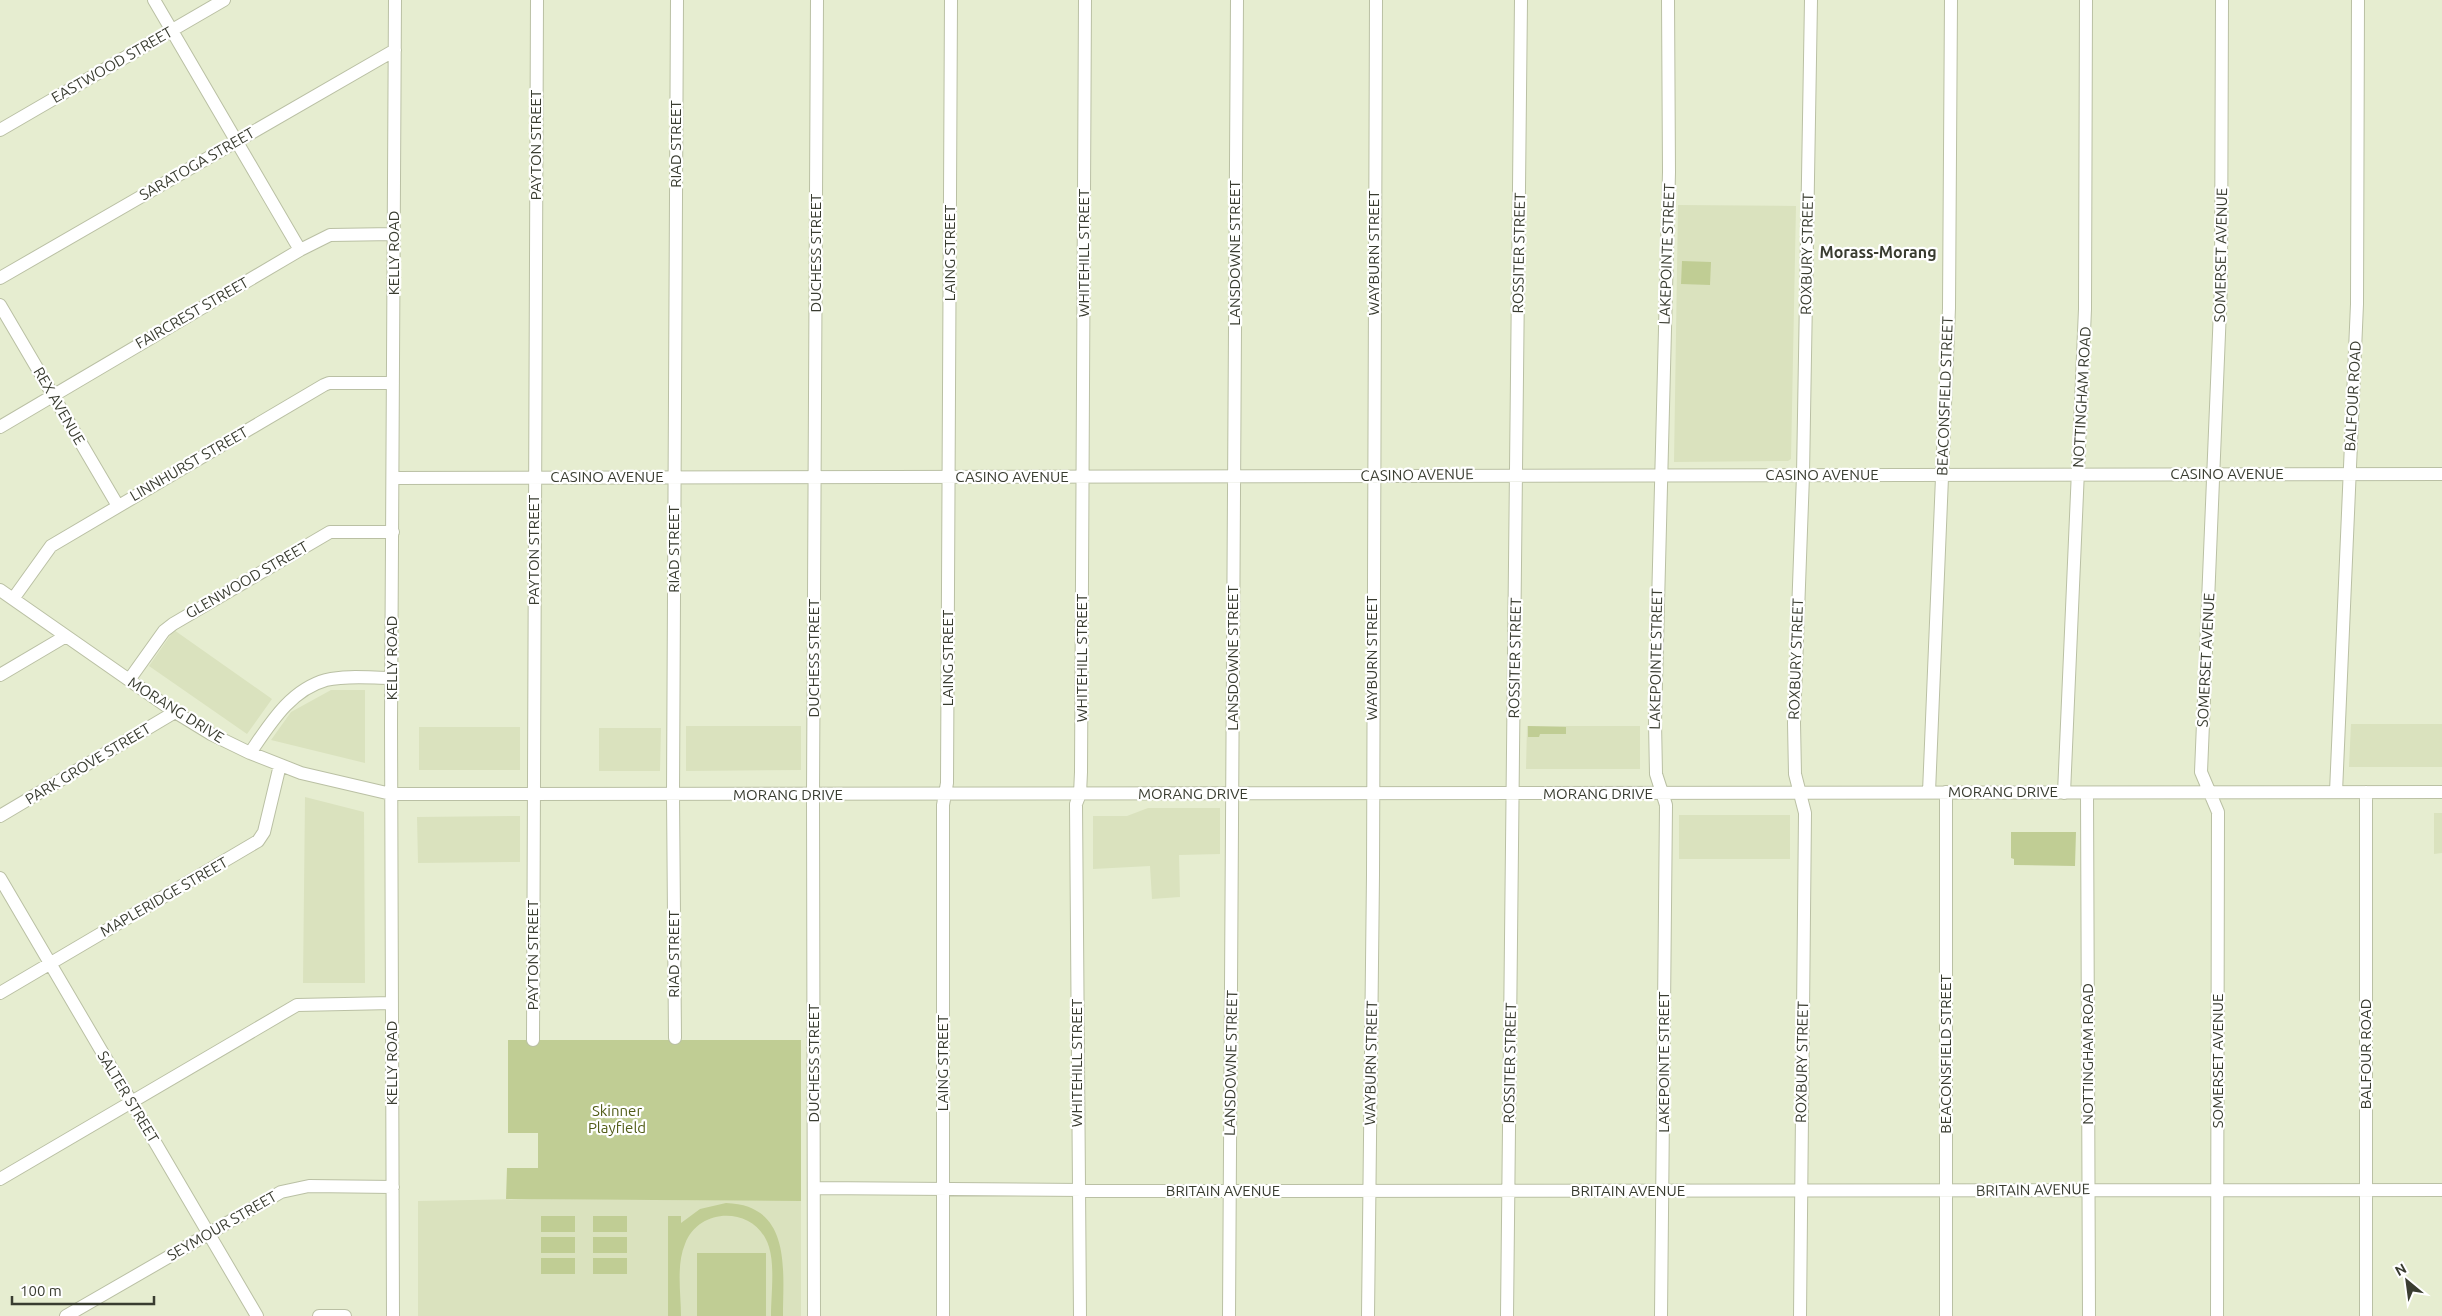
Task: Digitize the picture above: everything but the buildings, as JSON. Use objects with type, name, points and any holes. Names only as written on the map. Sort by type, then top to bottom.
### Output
[{"type":"street","points":[[154,0],[300,250]]},
{"type":"street","name":"EASTWOOD STREET","points":[[0,130],[224,0]]},
{"type":"street","name":"KELLY ROAD","points":[[393,1316],[391,794],[395,0]]},
{"type":"street","name":"PAYTON STREET","points":[[533,1040],[537,0]]},
{"type":"street","name":"RIAD STREET","points":[[674,1038],[673,795],[677,0]]},
{"type":"street","name":"DUCHESS STREET","points":[[814,1316],[813,795],[817,0]]},
{"type":"street","name":"LAING STREET","points":[[944,1316],[943,805],[947,772],[951,0]]},
{"type":"street","name":"WHITEHILL STREET","points":[[1080,1316],[1076,804],[1080,794],[1086,0]]},
{"type":"street","name":"LANSDOWNE STREET","points":[[1229,1316],[1237,0]]},
{"type":"street","name":"WAYBURN STREET","points":[[1368,1316],[1376,0]]},
{"type":"street","name":"ROSSITER STREET","points":[[1507,1316],[1521,0]]},
{"type":"street","name":"LAKEPOINTE STREET","points":[[1661,1316],[1666,805],[1656,774],[1655,722],[1669,172],[1668,0]]},
{"type":"street","name":"ROXBURY STREET","points":[[1800,1316],[1805,813],[1796,774],[1794,723],[1802,475],[1811,0]]},
{"type":"street","name":"BEACONSFIELD STREET","points":[[1929,792],[1949,308],[1951,0]]},
{"type":"street","name":"NOTTINGHAM ROAD","points":[[2064,793],[2086,308],[2086,0]]},
{"type":"street","name":"SOMERSET AVENUE","points":[[2217,1316],[2218,812],[2201,772],[2221,285],[2222,0]]},
{"type":"street","name":"BALFOUR ROAD","points":[[2336,792],[2357,304],[2358,0]]},
{"type":"street","name":"SARATOGA STREET","points":[[0,278],[395,50]]},
{"type":"street","name":"FAIRCREST STREET","points":[[0,427],[300,250],[330,235],[394,234]]},
{"type":"street","name":"REX AVENUE","points":[[0,305],[118,506]]},
{"type":"street","name":"LINNHURST STREET","points":[[14,599],[51,546],[329,383],[393,383]]},
{"type":"street","name":"CASINO AVENUE","points":[[393,478],[1517,474],[2442,474]]},
{"type":"street","name":"GLENWOOD STREET","points":[[129,680],[168,628],[330,532],[393,532]]},
{"type":"street","name":"MORANG DRIVE","points":[[0,590],[175,712],[211,734],[280,765],[324,779],[391,794],[945,795],[2442,792]]},
{"type":"street","points":[[0,675],[66,636]]},
{"type":"street","points":[[250,753],[286,703],[310,688],[326,680],[392,678]]},
{"type":"street","name":"PARK GROVE STREET","points":[[0,816],[175,712]]},
{"type":"street","name":"MAPLERIDGE STREET","points":[[0,993],[258,841],[264,832],[280,765]]},
{"type":"street","name":"BEACONSFIELD STREET","points":[[1946,792],[1946,1316]]},
{"type":"street","name":"BALFOUR ROAD","points":[[2366,792],[2366,1316]]},
{"type":"street","name":"NOTTINGHAM ROAD","points":[[2087,793],[2090,1316]]},
{"type":"street","name":"SALTER STREET","points":[[0,878],[257,1316]]},
{"type":"street","points":[[0,1179],[297,1005],[392,1003]]},
{"type":"street","name":"SEYMOUR STREET","points":[[66,1316],[281,1192],[309,1186],[393,1187]]},
{"type":"street","name":"BRITAIN AVENUE","points":[[814,1188],[1801,1192],[2089,1189],[2442,1190]]},
{"type":"street","points":[[319,1316],[345,1316]]},
{"type":"shaded area","points":[[1678,205],[1796,206],[1791,459],[1788,461],[1674,462]]},
{"type":"shaded area","points":[[174,630],[272,699],[247,734],[149,666]]},
{"type":"shaded area","points":[[331,690],[365,690],[365,763],[271,740],[291,712]]},
{"type":"shaded area","points":[[2351,724],[2442,724],[2442,767],[2349,767]]},
{"type":"shaded area","points":[[686,726],[801,726],[801,770],[686,771]]},
{"type":"shaded area","points":[[1527,726],[1640,726],[1640,769],[1526,769]]},
{"type":"shaded area","points":[[419,727],[520,727],[520,770],[419,770]]},
{"type":"shaded area","points":[[599,728],[661,728],[660,771],[599,771]]},
{"type":"shaded area","points":[[305,797],[364,812],[365,983],[303,983]]},
{"type":"shaded area","points":[[1148,808],[1220,808],[1220,854],[1179,855],[1180,897],[1152,899],[1150,866],[1093,869],[1093,816],[1127,816]]},
{"type":"shaded area","points":[[2434,813],[2442,813],[2442,853],[2434,854]]},
{"type":"shaded area","points":[[1679,815],[1790,815],[1790,859],[1679,859]]},
{"type":"shaded area","points":[[520,816],[520,862],[418,863],[417,817]]},
{"type":"shaded area","points":[[529,1199],[801,1201],[801,1316],[418,1316],[418,1201]]},
{"type":"green space","points":[[1682,261],[1711,262],[1710,285],[1681,284]]},
{"type":"green space","points":[[1528,726],[1566,727],[1566,734],[1540,734],[1539,737],[1528,737]]},
{"type":"green space","points":[[2011,832],[2076,832],[2075,866],[2014,865],[2014,859],[2011,858]]},
{"type":"green space","name":"Skinner Playfield","points":[[508,1040],[801,1040],[801,1201],[506,1199],[507,1168],[538,1168],[538,1133],[508,1133]]},
{"type":"green space","points":[[726,1203],[747,1207],[763,1215],[773,1228],[779,1243],[782,1261],[783,1316],[771,1316],[772,1263],[769,1247],[763,1234],[753,1224],[741,1218],[728,1216],[715,1217],[703,1222],[692,1231],[682,1252],[680,1280],[681,1316],[668,1316],[668,1216],[681,1216],[681,1223],[700,1209]]},
{"type":"green space","points":[[541,1216],[575,1216],[575,1232],[541,1232]]},
{"type":"green space","points":[[593,1216],[627,1216],[627,1232],[593,1232]]},
{"type":"green space","points":[[541,1237],[575,1237],[575,1253],[541,1253]]},
{"type":"green space","points":[[593,1237],[627,1237],[627,1253],[593,1253]]},
{"type":"green space","points":[[697,1253],[766,1253],[766,1316],[697,1316]]},
{"type":"green space","points":[[541,1258],[575,1258],[575,1274],[541,1274]]},
{"type":"green space","points":[[593,1258],[627,1258],[627,1274],[593,1274]]},
{"type":"district","name":"Morass-Morang","points":[[1878,252]]}]
